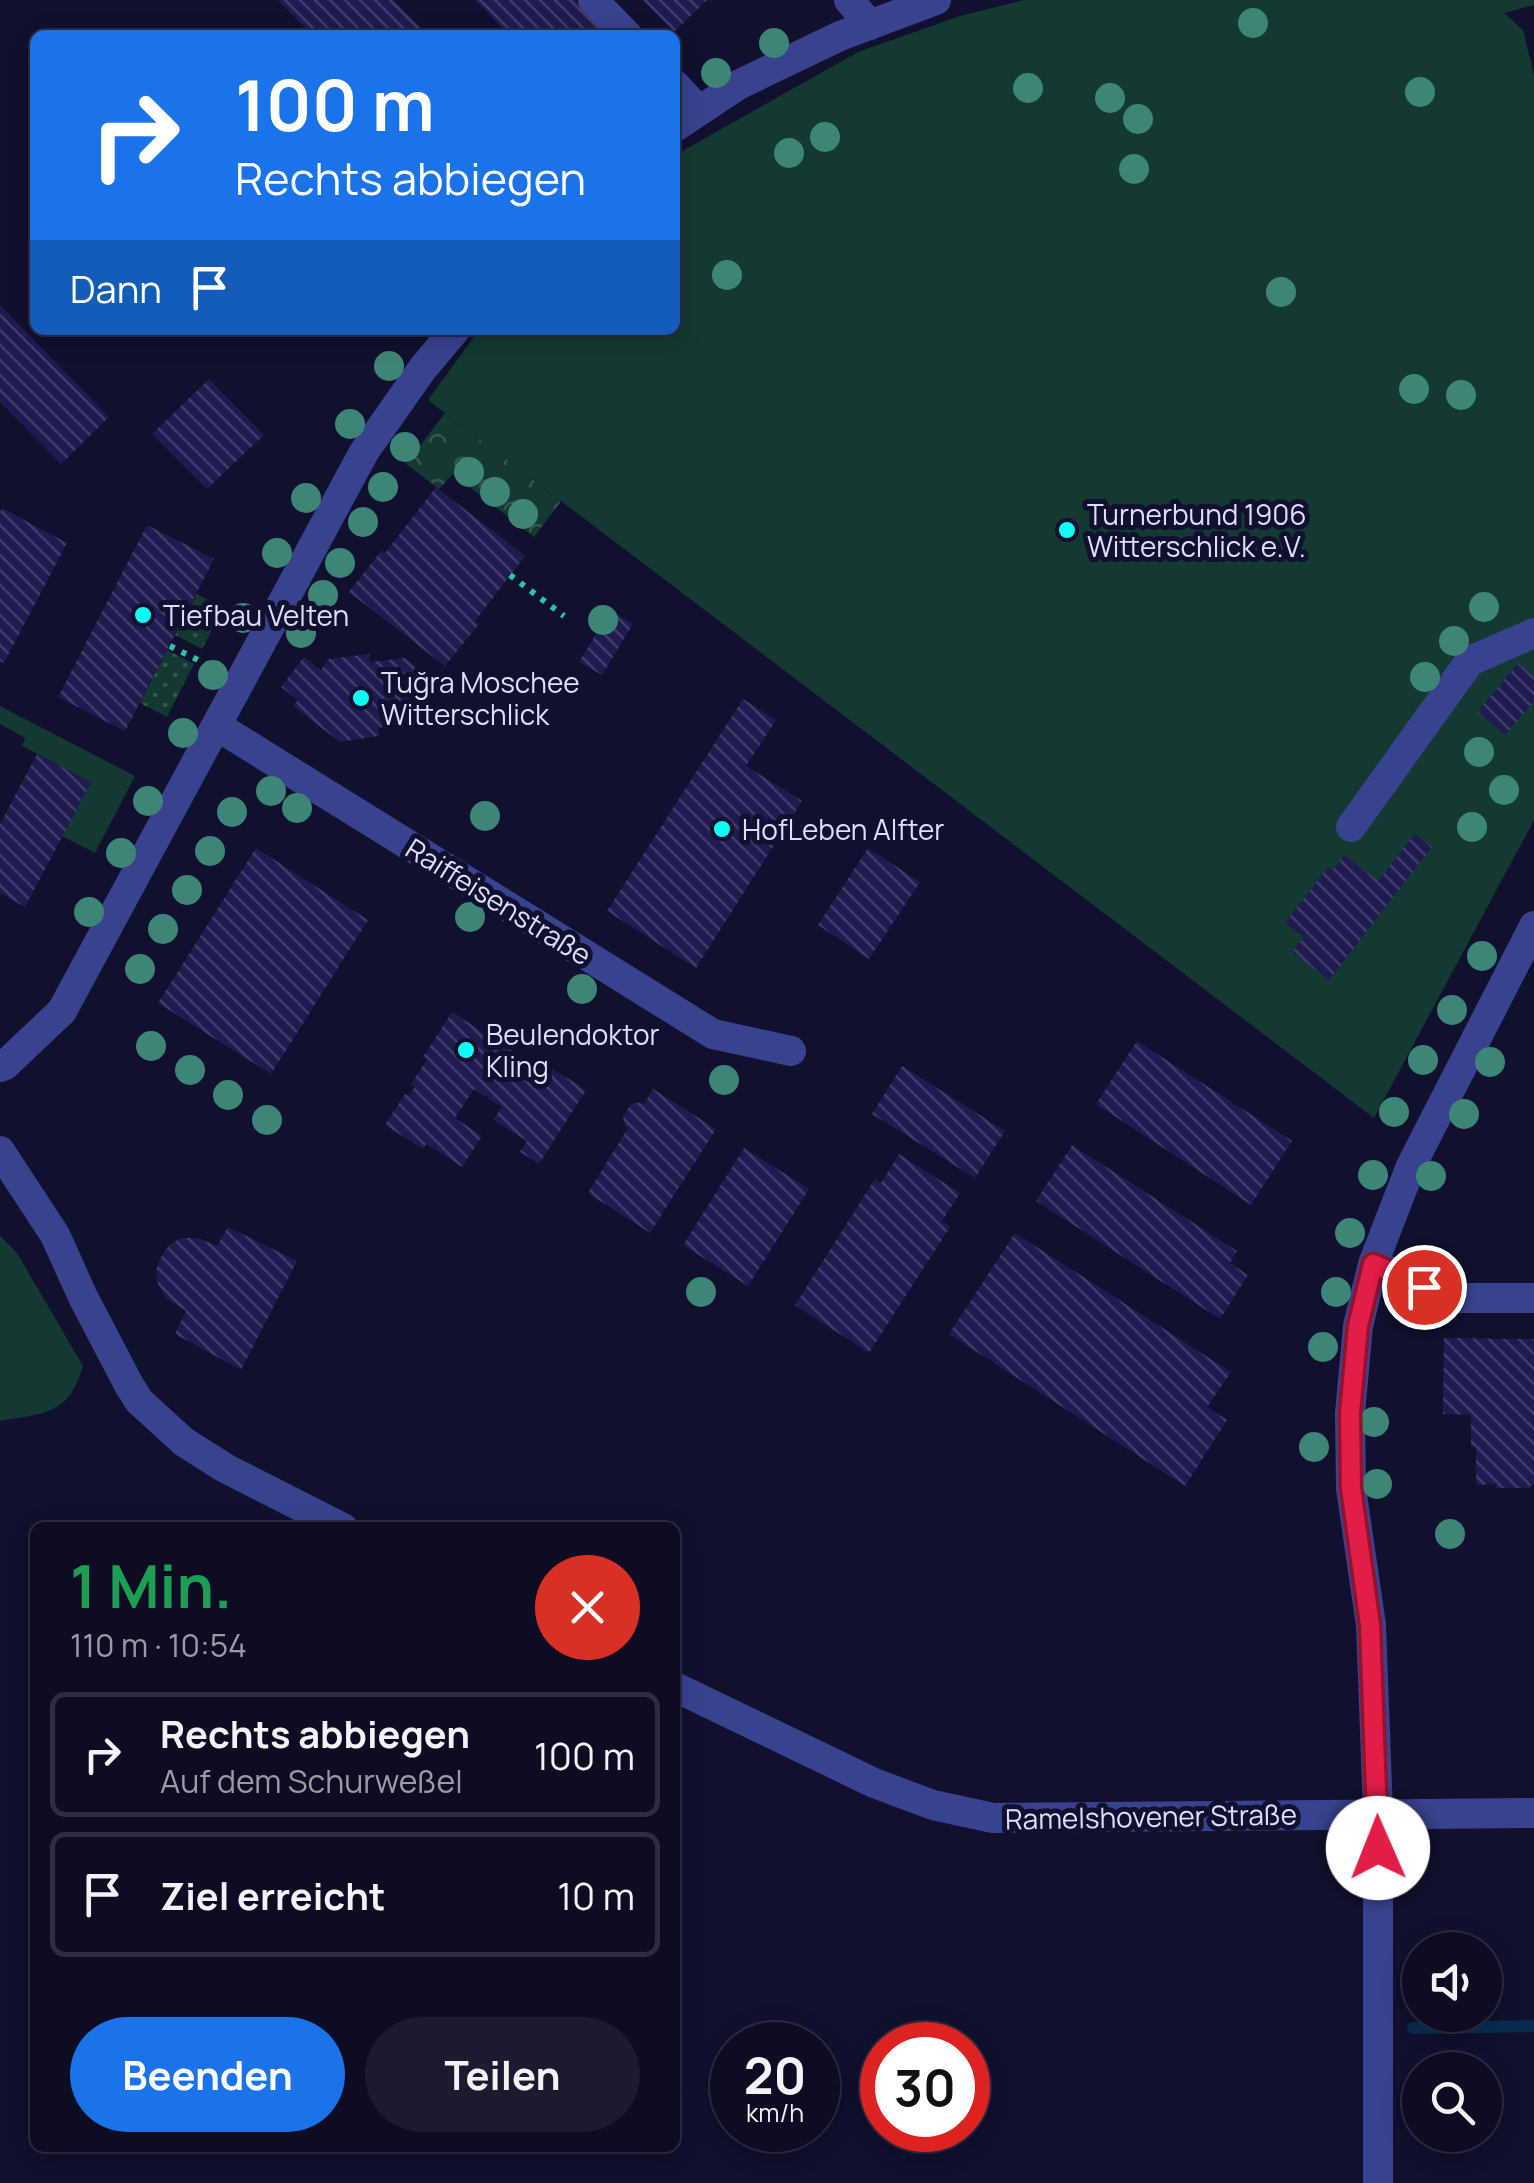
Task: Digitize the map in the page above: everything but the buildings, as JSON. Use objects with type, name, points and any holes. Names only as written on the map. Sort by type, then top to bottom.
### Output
[{"type":"street","points":[[593,0],[622,30]]},
{"type":"street","points":[[849,0],[870,24]]},
{"type":"street","points":[[687,119],[738,85],[840,36],[936,0]]},
{"type":"street","points":[[0,1067],[62,1011],[364,452],[450,335]]},
{"type":"street","points":[[1351,827],[1470,662],[1534,633]]},
{"type":"street","name":"Raiffeisenstraße","points":[[217,726],[713,1034],[791,1051]]},
{"type":"street","points":[[1378,2183],[1378,1813],[1370,1625],[1351,1488],[1350,1413],[1358,1326],[1373,1264],[1411,1166],[1534,926]]},
{"type":"street","points":[[0,1151],[56,1235],[83,1298],[139,1400],[184,1442],[225,1468],[331,1522]]},
{"type":"street","points":[[1373,1264],[1449,1298],[1534,1298]]},
{"type":"street","name":"Ramelshovener Straße","points":[[680,1689],[874,1783],[933,1805],[992,1818],[1534,1813]]},
{"type":"path","points":[[510,576],[564,616]]},
{"type":"green space","name":"Turnerbund 1906 Witterschlick e.V.","points":[[1024,0],[1534,0],[1534,5],[1504,13],[1523,30],[1534,75],[1534,820],[1374,1118],[428,400],[475,335],[680,335],[680,152],[858,52],[960,16]]},
{"type":"green space","points":[[445,413],[561,501],[534,537],[453,474],[439,489],[406,464]]},
{"type":"green space","points":[[197,594],[223,608],[202,649],[175,635]]},
{"type":"green space","points":[[167,650],[194,664],[167,717],[140,703]]},
{"type":"green space","points":[[0,706],[135,776],[95,853],[62,836],[91,782],[22,746],[25,738],[0,724]]},
{"type":"green space","points":[[0,1236],[17,1253],[83,1366],[70,1394],[53,1409],[0,1421]]},
{"type":"waterway","points":[[1502,2027],[1534,2026]]},
{"type":"place","name":"Turnerbund 1906 Witterschlick e.V.","points":[[1067,530]]},
{"type":"place","name":"Tiefbau Velten","points":[[143,615]]},
{"type":"place","name":"Tuğra Moschee Witterschlick","points":[[361,698]]},
{"type":"place","name":"HofLeben Alfter","points":[[722,829]]},
{"type":"place","name":"Beulendoktor Kling","points":[[466,1050]]},
{"type":"route","points":[[1378,1848],[1370,1625],[1351,1488],[1350,1413],[1358,1326],[1373,1264],[1424,1287]]}]
